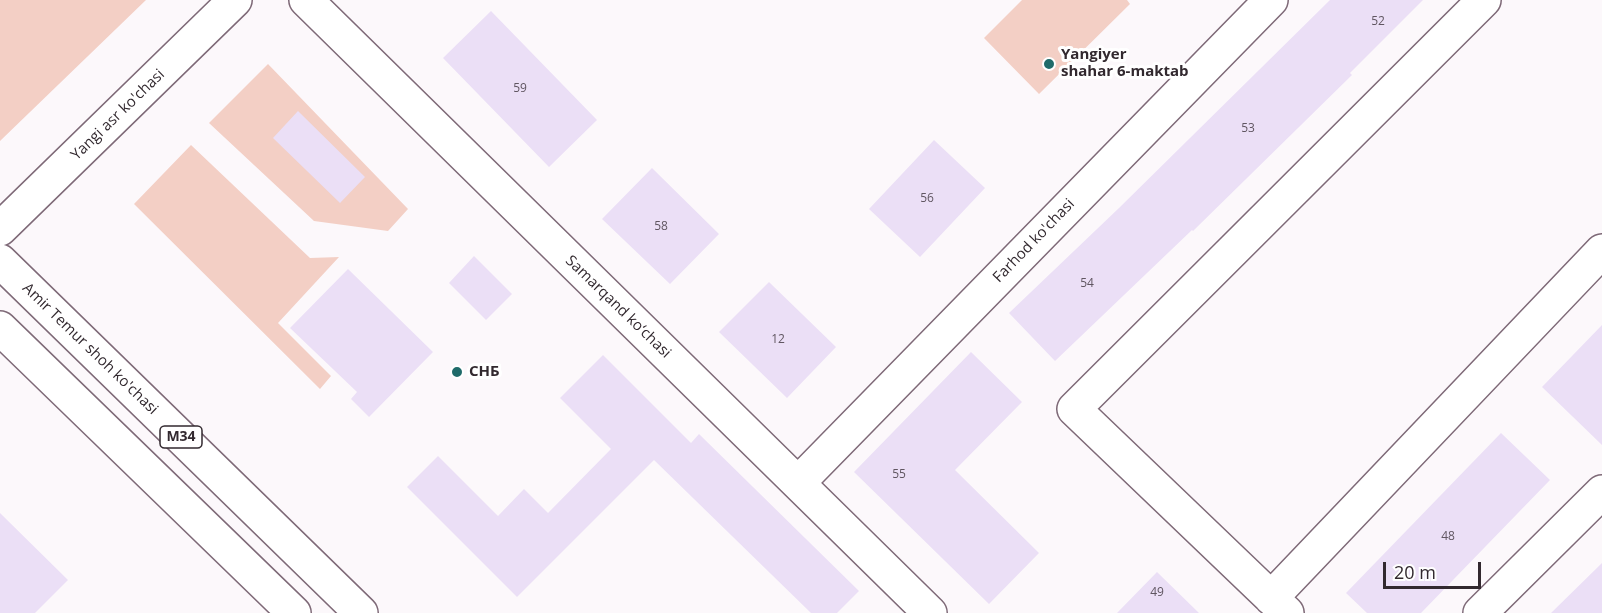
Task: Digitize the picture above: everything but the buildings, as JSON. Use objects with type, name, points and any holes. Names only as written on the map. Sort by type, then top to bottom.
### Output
[{"type":"main road","name":"Yangi asr ko'chasi","points":[[0,229],[92,142],[235,0]]},
{"type":"main road","name":"Samarqand ko‘chasi","points":[[306,0],[930,613]]},
{"type":"main road","name":"Farhod ko'chasi","points":[[798,483],[1270,0]]},
{"type":"main road","points":[[1484,0],[1074,409],[1279,605],[1602,251]]},
{"type":"main road","name":"Amir Temur shoh ko'chasi","points":[[0,261],[361,613]]},
{"type":"main road","points":[[0,327],[294,613]]},
{"type":"main road","points":[[1480,613],[1602,492]]},
{"type":"shaded area","points":[[0,0],[146,0],[0,141]]},
{"type":"shaded area","points":[[1022,0],[1127,0],[1130,4],[1039,94],[984,38]]},
{"type":"shaded area","points":[[268,64],[408,209],[388,231],[314,221],[209,123]]},
{"type":"shaded area","points":[[191,145],[310,258],[339,257],[278,323],[331,376],[320,389],[134,204]]},
{"type":"place","name":"Yangiyer shahar 6-maktab","points":[[1049,64]]},
{"type":"place","name":"СНБ","points":[[457,372]]}]
